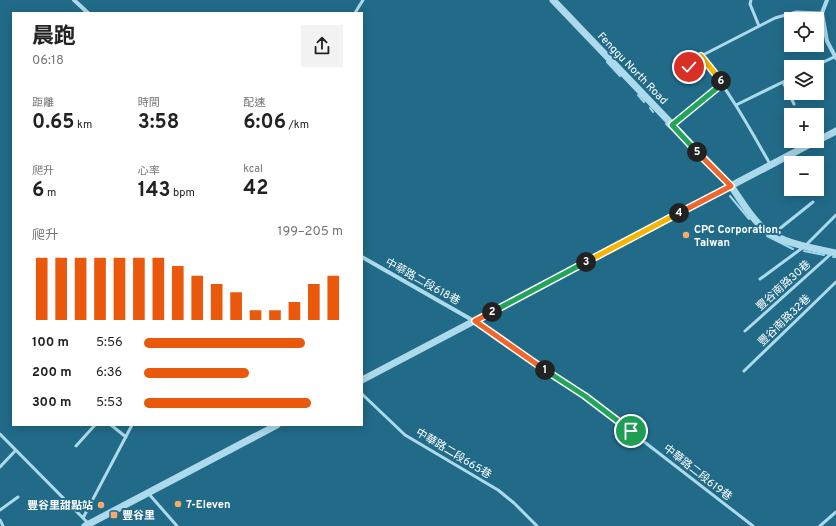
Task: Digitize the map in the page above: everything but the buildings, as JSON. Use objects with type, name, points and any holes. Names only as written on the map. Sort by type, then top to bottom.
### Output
[{"type":"street","points":[[74,0],[87,12]]},
{"type":"street","name":"Fenggu North Road","points":[[553,0],[731,186],[746,208],[763,227],[778,237],[805,246],[835,252]]},
{"type":"street","points":[[822,12],[826,0]]},
{"type":"street","points":[[824,25],[827,42],[836,57]]},
{"type":"street","points":[[824,137],[836,131]]},
{"type":"street","points":[[363,379],[803,148]]},
{"type":"street","name":"中華路二段618巷","points":[[363,258],[475,321]]},
{"type":"street","points":[[87,525],[275,426]]},
{"type":"lane","points":[[357,12],[363,0]]},
{"type":"lane","points":[[751,0],[750,4],[759,26]]},
{"type":"lane","points":[[689,67],[701,56],[775,18],[784,15]]},
{"type":"lane","points":[[701,56],[736,105],[770,165]]},
{"type":"lane","points":[[824,62],[836,57]]},
{"type":"lane","points":[[736,105],[783,82],[794,104]]},
{"type":"lane","points":[[672,125],[722,84]]},
{"type":"lane","points":[[773,234],[813,202]]},
{"type":"lane","points":[[760,279],[805,246],[836,215]]},
{"type":"lane","name":"豐谷南路30巷","points":[[745,331],[835,252]]},
{"type":"lane","name":"豐谷南路32巷","points":[[744,371],[836,282]]},
{"type":"lane","name":"中華路二段619巷","points":[[475,321],[585,396],[753,526]]},
{"type":"lane","name":"中華路二段665巷","points":[[363,395],[405,435],[498,490],[538,526]]},
{"type":"lane","points":[[76,446],[94,426]]},
{"type":"lane","points":[[112,426],[126,437]]},
{"type":"lane","points":[[83,518],[132,426]]},
{"type":"lane","points":[[0,434],[83,518],[87,525]]},
{"type":"lane","points":[[0,467],[16,450]]},
{"type":"lane","points":[[148,493],[177,526]]},
{"type":"lane","points":[[0,510],[18,497]]},
{"type":"lane","points":[[820,526],[836,512]]},
{"type":"lane","points":[[0,520],[4,526]]},
{"type":"waterway","points":[[607,62],[620,76]]},
{"type":"waterway","points":[[638,95],[644,102]]},
{"type":"waterway","points":[[650,108],[653,112]]},
{"type":"waterway","points":[[666,124],[677,134]]},
{"type":"waterway","points":[[730,196],[749,219]]},
{"type":"waterway","points":[[767,236],[793,249]]},
{"type":"waterway","points":[[804,251],[824,255]]},
{"type":"place","name":"CPC Corporation, Taiwan","points":[[686,235]]},
{"type":"place","name":"7-Eleven","points":[[178,504]]},
{"type":"place","name":"豐谷里甜點站","points":[[101,505]]},
{"type":"place","name":"豐谷里","points":[[114,515]]},
{"type":"route","points":[[631,431],[585,396],[493,335],[475,321],[731,186],[672,125],[722,84],[701,56],[689,67]]}]
